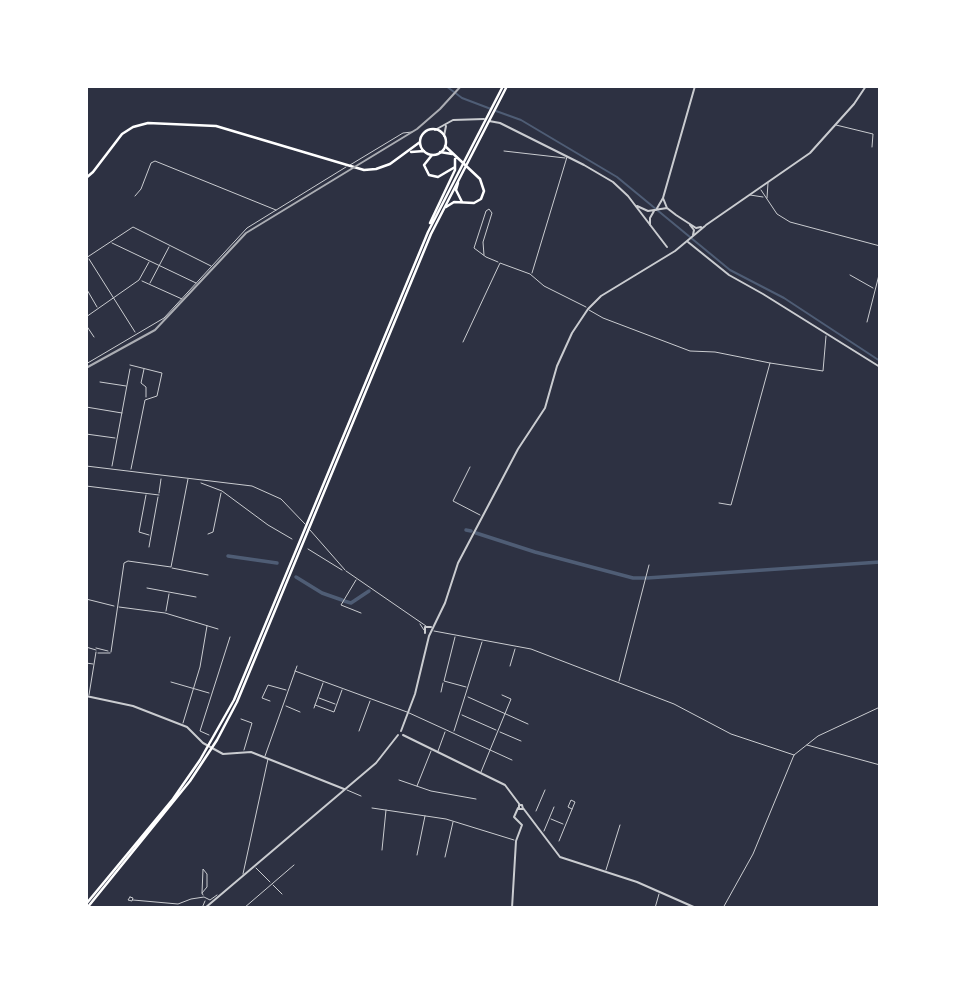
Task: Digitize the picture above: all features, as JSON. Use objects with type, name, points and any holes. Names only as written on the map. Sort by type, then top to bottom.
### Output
[{"type":"main road","points":[[86,906],[183,791],[232,712],[467,154],[505,86]]},
{"type":"main road","points":[[428,232],[505,86]]},
{"type":"main road","points":[[86,178],[122,134],[148,123],[216,126],[364,170],[385,167],[408,153],[426,132],[435,130],[444,136],[445,146],[480,179],[484,187],[478,202],[449,203],[441,214]]},
{"type":"main road","points":[[420,142],[424,151]]},
{"type":"main road","points":[[445,146],[425,162],[426,172],[436,177],[446,174],[467,154]]},
{"type":"main road","points":[[408,153],[424,151],[432,155]]},
{"type":"main road","points":[[440,152],[453,155]]},
{"type":"main road","points":[[86,906],[173,799],[213,739],[234,701],[438,204],[455,170],[453,155]]},
{"type":"main road","points":[[457,180],[456,190],[462,202]]},
{"type":"street","points":[[651,226],[650,218],[663,198],[695,86]]},
{"type":"street","points":[[203,908],[384,755],[401,734],[428,639],[445,603],[458,563],[518,449],[545,408],[556,366],[572,333],[588,309],[601,296],[662,259],[810,153],[866,86]]},
{"type":"street","points":[[435,130],[449,122],[472,118],[495,122],[613,182],[667,247],[668,252],[662,259]]},
{"type":"street","points":[[444,136],[444,129],[449,122]]},
{"type":"street","points":[[836,125],[873,134],[872,147]]},
{"type":"street","points":[[86,364],[164,318],[244,230],[403,133],[412,132]]},
{"type":"street","points":[[504,151],[567,157]]},
{"type":"street","points":[[530,274],[534,270],[567,157]]},
{"type":"street","points":[[135,196],[141,189],[151,163],[155,161],[276,210]]},
{"type":"street","points":[[766,199],[768,183]]},
{"type":"street","points":[[761,188],[766,192]]},
{"type":"street","points":[[761,188],[777,214],[790,222],[880,246]]},
{"type":"street","points":[[750,195],[766,199]]},
{"type":"street","points":[[663,198],[667,208]]},
{"type":"street","points":[[633,203],[644,211],[654,211]]},
{"type":"street","points":[[659,207],[667,208],[697,228],[705,226]]},
{"type":"street","points":[[484,256],[483,242],[492,213],[489,209],[474,247],[484,256],[530,274],[544,286],[603,318],[690,351],[715,352],[823,371],[826,334]]},
{"type":"street","points":[[690,225],[692,237],[729,275],[880,367]]},
{"type":"street","points":[[136,334],[87,258],[132,227],[211,266]]},
{"type":"street","points":[[110,242],[196,283]]},
{"type":"street","points":[[149,285],[170,245]]},
{"type":"street","points":[[667,247],[678,248]]},
{"type":"street","points":[[86,317],[139,280],[149,261]]},
{"type":"street","points":[[463,342],[500,263]]},
{"type":"street","points":[[867,321],[880,271]]},
{"type":"street","points":[[850,275],[880,292]]},
{"type":"street","points":[[139,280],[182,299]]},
{"type":"street","points":[[86,288],[98,309]]},
{"type":"street","points":[[86,325],[94,337]]},
{"type":"street","points":[[719,503],[731,505],[770,363]]},
{"type":"street","points":[[131,365],[162,373],[157,396],[146,398]]},
{"type":"street","points":[[130,471],[146,398],[146,387],[141,383],[144,367]]},
{"type":"street","points":[[112,469],[130,369]]},
{"type":"street","points":[[100,382],[127,386]]},
{"type":"street","points":[[86,407],[122,413]]},
{"type":"street","points":[[86,433],[117,438]]},
{"type":"street","points":[[86,466],[241,484],[263,489],[288,505],[345,570]]},
{"type":"street","points":[[470,467],[453,501],[482,516]]},
{"type":"street","points":[[152,474],[162,479],[171,476]]},
{"type":"street","points":[[149,547],[162,479]]},
{"type":"street","points":[[172,566],[188,479]]},
{"type":"street","points":[[214,481],[214,486]]},
{"type":"street","points":[[201,483],[222,491],[292,540]]},
{"type":"street","points":[[86,486],[159,495]]},
{"type":"street","points":[[208,534],[213,532],[222,491]]},
{"type":"street","points":[[146,493],[139,532],[151,535]]},
{"type":"street","points":[[308,550],[345,570],[432,631]]},
{"type":"street","points":[[86,647],[109,654],[111,652],[125,562],[172,566],[208,575]]},
{"type":"street","points":[[619,682],[649,565]]},
{"type":"street","points":[[357,578],[341,605],[361,613]]},
{"type":"street","points":[[146,588],[196,597]]},
{"type":"street","points":[[165,613],[169,592]]},
{"type":"street","points":[[86,599],[165,613],[218,629]]},
{"type":"street","points":[[424,632],[427,626],[435,621]]},
{"type":"street","points":[[418,622],[428,639]]},
{"type":"street","points":[[183,725],[194,689],[206,626]]},
{"type":"street","points":[[424,632],[432,631],[531,649],[674,705],[732,734],[794,755]]},
{"type":"street","points":[[441,692],[456,636]]},
{"type":"street","points":[[209,735],[200,730],[230,637]]},
{"type":"street","points":[[453,733],[483,640]]},
{"type":"street","points":[[510,666],[516,647]]},
{"type":"street","points":[[96,650],[87,696],[133,706],[183,725],[194,731],[203,743],[229,755],[245,752],[266,758],[361,796]]},
{"type":"street","points":[[86,663],[93,664]]},
{"type":"street","points":[[243,876],[266,758],[297,666]]},
{"type":"street","points":[[295,671],[409,713],[512,760]]},
{"type":"street","points":[[171,681],[212,694]]},
{"type":"street","points":[[314,708],[324,681]]},
{"type":"street","points":[[444,681],[468,687]]},
{"type":"street","points":[[270,701],[262,698],[268,685],[288,691]]},
{"type":"street","points":[[315,705],[334,712],[343,688]]},
{"type":"street","points":[[481,772],[511,699],[502,695]]},
{"type":"street","points":[[466,696],[528,724]]},
{"type":"street","points":[[318,697],[337,704]]},
{"type":"street","points":[[359,732],[370,698]]},
{"type":"street","points":[[283,706],[300,712]]},
{"type":"street","points":[[723,908],[753,854],[794,755],[818,736],[880,708]]},
{"type":"street","points":[[460,714],[521,741]]},
{"type":"street","points":[[241,719],[253,723],[245,752]]},
{"type":"street","points":[[437,752],[446,730]]},
{"type":"street","points":[[401,734],[505,785],[518,808]]},
{"type":"street","points":[[805,745],[880,765]]},
{"type":"street","points":[[417,786],[431,749]]},
{"type":"street","points":[[398,780],[431,791],[476,799]]},
{"type":"street","points":[[536,811],[545,790]]},
{"type":"street","points":[[541,800],[547,803]]},
{"type":"street","points":[[542,833],[554,807]]},
{"type":"street","points":[[372,808],[453,821],[516,841]]},
{"type":"street","points":[[518,808],[523,808],[561,858],[660,892],[696,908]]},
{"type":"street","points":[[512,908],[516,841],[522,825],[514,818],[518,808]]},
{"type":"street","points":[[559,841],[572,809]]},
{"type":"street","points":[[383,850],[386,810]]},
{"type":"street","points":[[417,855],[425,816]]},
{"type":"street","points":[[550,818],[565,825]]},
{"type":"street","points":[[445,857],[453,821]]},
{"type":"street","points":[[605,872],[620,825]]},
{"type":"street","points":[[244,908],[294,864]]},
{"type":"street","points":[[254,866],[282,894]]},
{"type":"street","points":[[202,892],[207,887],[207,874],[203,869],[202,892],[209,904]]},
{"type":"street","points":[[655,908],[660,892]]},
{"type":"street","points":[[133,900],[178,904],[191,899],[210,900],[222,894]]},
{"type":"street","points":[[203,908],[204,898]]},
{"type":"waterway","points":[[446,86],[462,98],[491,109]]},
{"type":"waterway","points":[[496,111],[521,120],[617,177],[730,270],[784,298],[880,361]]},
{"type":"waterway","points":[[466,530],[471,531]]},
{"type":"waterway","points":[[476,533],[535,552],[633,578],[645,578]]},
{"type":"waterway","points":[[228,556],[277,563]]},
{"type":"waterway","points":[[647,578],[880,562]]},
{"type":"waterway","points":[[296,577],[322,593],[342,600]]},
{"type":"waterway","points":[[344,601],[351,603],[369,591]]},
{"type":"railway","points":[[86,368],[155,330],[246,233],[417,129],[461,86]]}]
